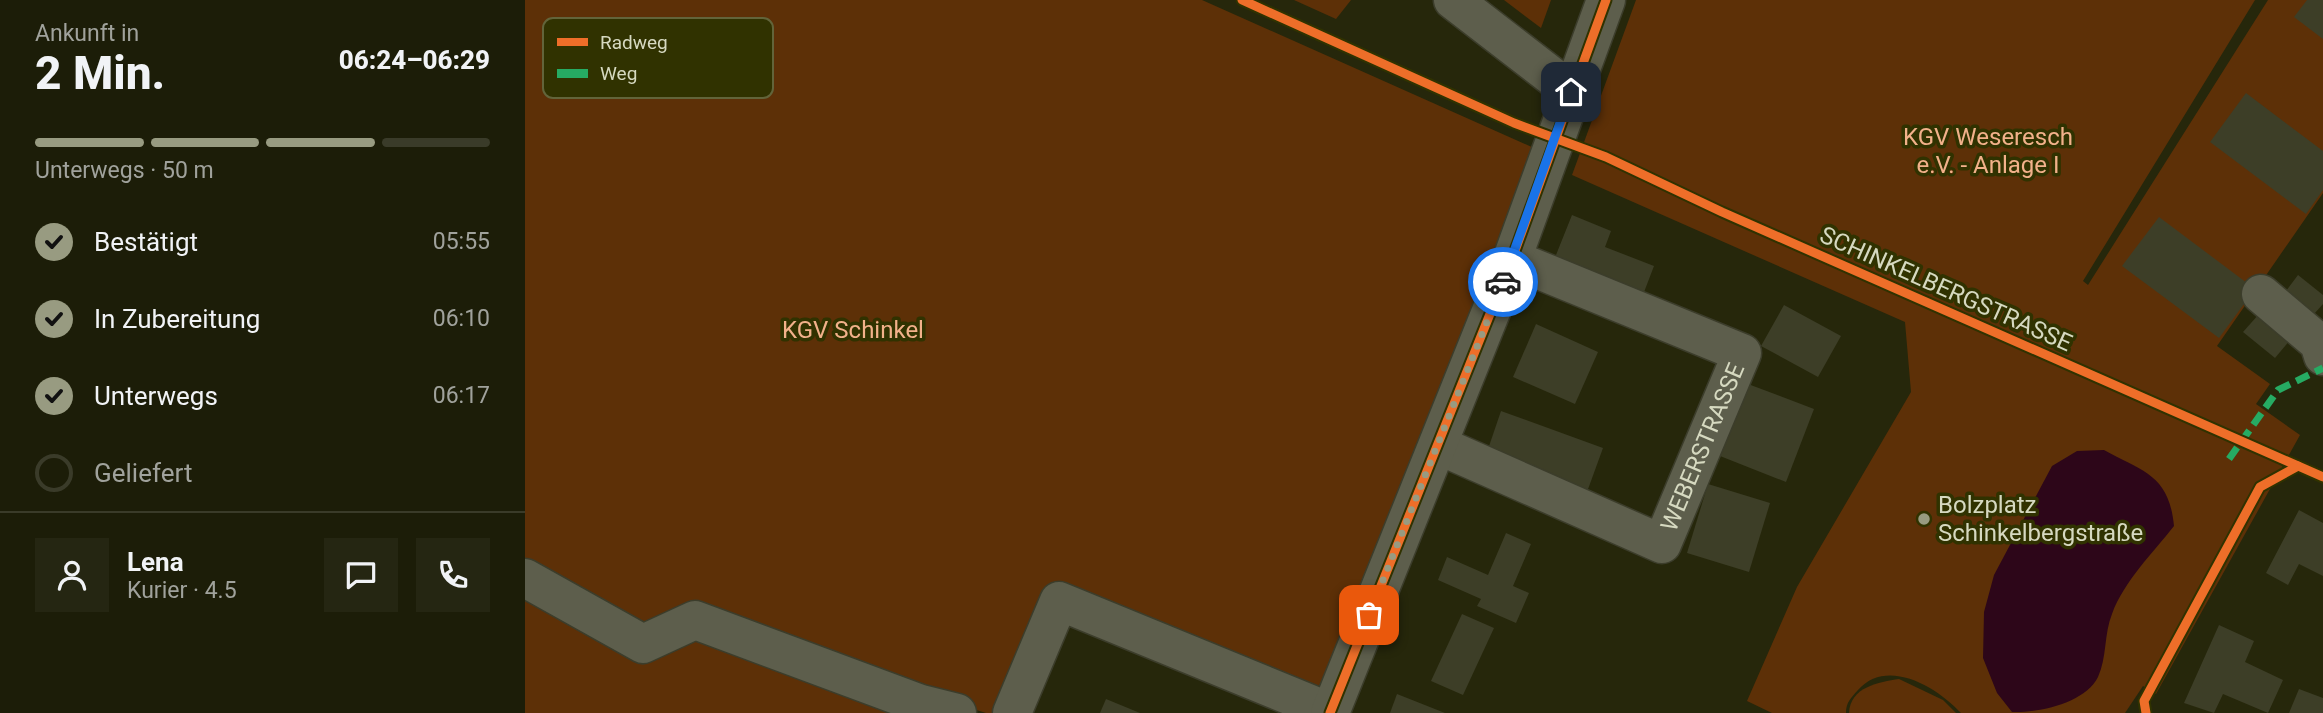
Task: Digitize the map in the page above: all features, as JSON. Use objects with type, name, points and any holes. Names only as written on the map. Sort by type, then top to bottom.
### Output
[{"type":"street","points":[[1453,0],[1571,92]]},
{"type":"street","points":[[1012,713],[1059,601],[1330,713],[1512,259],[1605,0]]},
{"type":"street","name":"WEBERSTRASSE","points":[[1438,445],[1662,544],[1742,353],[1512,259]]},
{"type":"street","points":[[2261,294],[2319,343],[2323,356]]},
{"type":"street","points":[[525,578],[643,644],[695,620],[919,708],[957,713]]},
{"type":"green space","name":"KGV Schinkel","points":[[525,0],[1202,0],[1534,148],[1341,704],[1054,590],[1000,713],[986,713],[914,690],[899,713],[525,713]]},
{"type":"green space","points":[[1294,0],[1351,0],[1336,19]]},
{"type":"green space","points":[[1504,0],[1551,0],[1541,28]]},
{"type":"green space","name":"KGV Weseresch e.V. - Anlage I","points":[[1636,0],[2255,0],[2083,281],[2088,285],[2268,0],[2323,0],[2323,193],[2217,346],[2270,384],[2256,404],[2300,435],[2156,694],[2143,686],[2125,713],[1961,713],[1926,686],[1911,679],[1883,676],[1870,680],[1858,690],[1848,703],[1846,713],[1772,713],[1747,701],[1797,587],[1911,392],[1905,322],[1572,175]]},
{"type":"green space","points":[[1899,679],[1943,700],[1956,713],[1849,713],[1854,697],[1867,687]]},
{"type":"shaded area","points":[[2104,450],[2142,470],[2160,485],[2167,496],[2174,526],[2131,579],[2117,602],[2109,621],[2101,670],[2092,686],[2083,694],[2060,705],[2035,711],[2012,712],[1997,693],[1983,658],[1984,612],[1994,575],[2052,466],[2077,451]]},
{"type":"building","points":[[2307,0],[2323,0],[2323,39],[2294,17]]},
{"type":"building","points":[[2246,93],[2323,151],[2323,190],[2306,214],[2210,142]]},
{"type":"building","points":[[1572,215],[1611,231],[1605,247],[1654,266],[1641,300],[1552,265]]},
{"type":"building","points":[[2159,217],[2255,289],[2219,338],[2122,266]]},
{"type":"building","points":[[2298,275],[2323,295],[2323,304],[2314,314],[2286,291]]},
{"type":"building","points":[[1784,305],[1841,336],[1818,377],[1761,346]]},
{"type":"building","points":[[2259,314],[2290,340],[2275,358],[2243,332]]},
{"type":"building","points":[[1536,324],[1598,352],[1575,404],[1513,377]]},
{"type":"building","points":[[1748,384],[1814,409],[1786,482],[1720,456]]},
{"type":"building","points":[[1501,411],[1603,448],[1587,492],[1486,455]]},
{"type":"building","points":[[1708,484],[1770,503],[1749,572],[1687,553]]},
{"type":"building","points":[[2299,510],[2323,523],[2323,576],[2299,564],[2288,585],[2266,573]]},
{"type":"building","points":[[1506,533],[1531,544],[1513,586],[1529,593],[1516,623],[1477,606],[1481,599],[1438,580],[1447,557],[1488,575]]},
{"type":"building","points":[[1462,614],[1494,628],[1463,695],[1431,681]]},
{"type":"building","points":[[2219,625],[2254,641],[2245,662],[2283,680],[2268,713],[2223,694],[2214,713],[2184,703]]},
{"type":"building","points":[[2299,689],[2323,698],[2323,713],[2289,713]]},
{"type":"building","points":[[1397,694],[1445,713],[1390,713]]},
{"type":"building","points":[[1106,699],[1140,713],[1100,713]]},
{"type":"marked path","points":[[2229,459],[2278,390],[2323,368]]},
{"type":"cycle path","name":"SCHINKELBERGSTRASSE","points":[[1242,0],[1514,123],[1606,157],[1722,212],[2323,477]]},
{"type":"cycle path","points":[[1330,713],[1512,259],[1606,0]]},
{"type":"cycle path","points":[[2146,713],[2144,701],[2260,487],[2298,466]]},
{"type":"way so far","points":[[1369,615],[1503,282]]},
{"type":"place","name":"Bolzplatz Schinkelbergstraße","points":[[1924,519]]},
{"type":"route","points":[[1503,282],[1571,92]]}]
